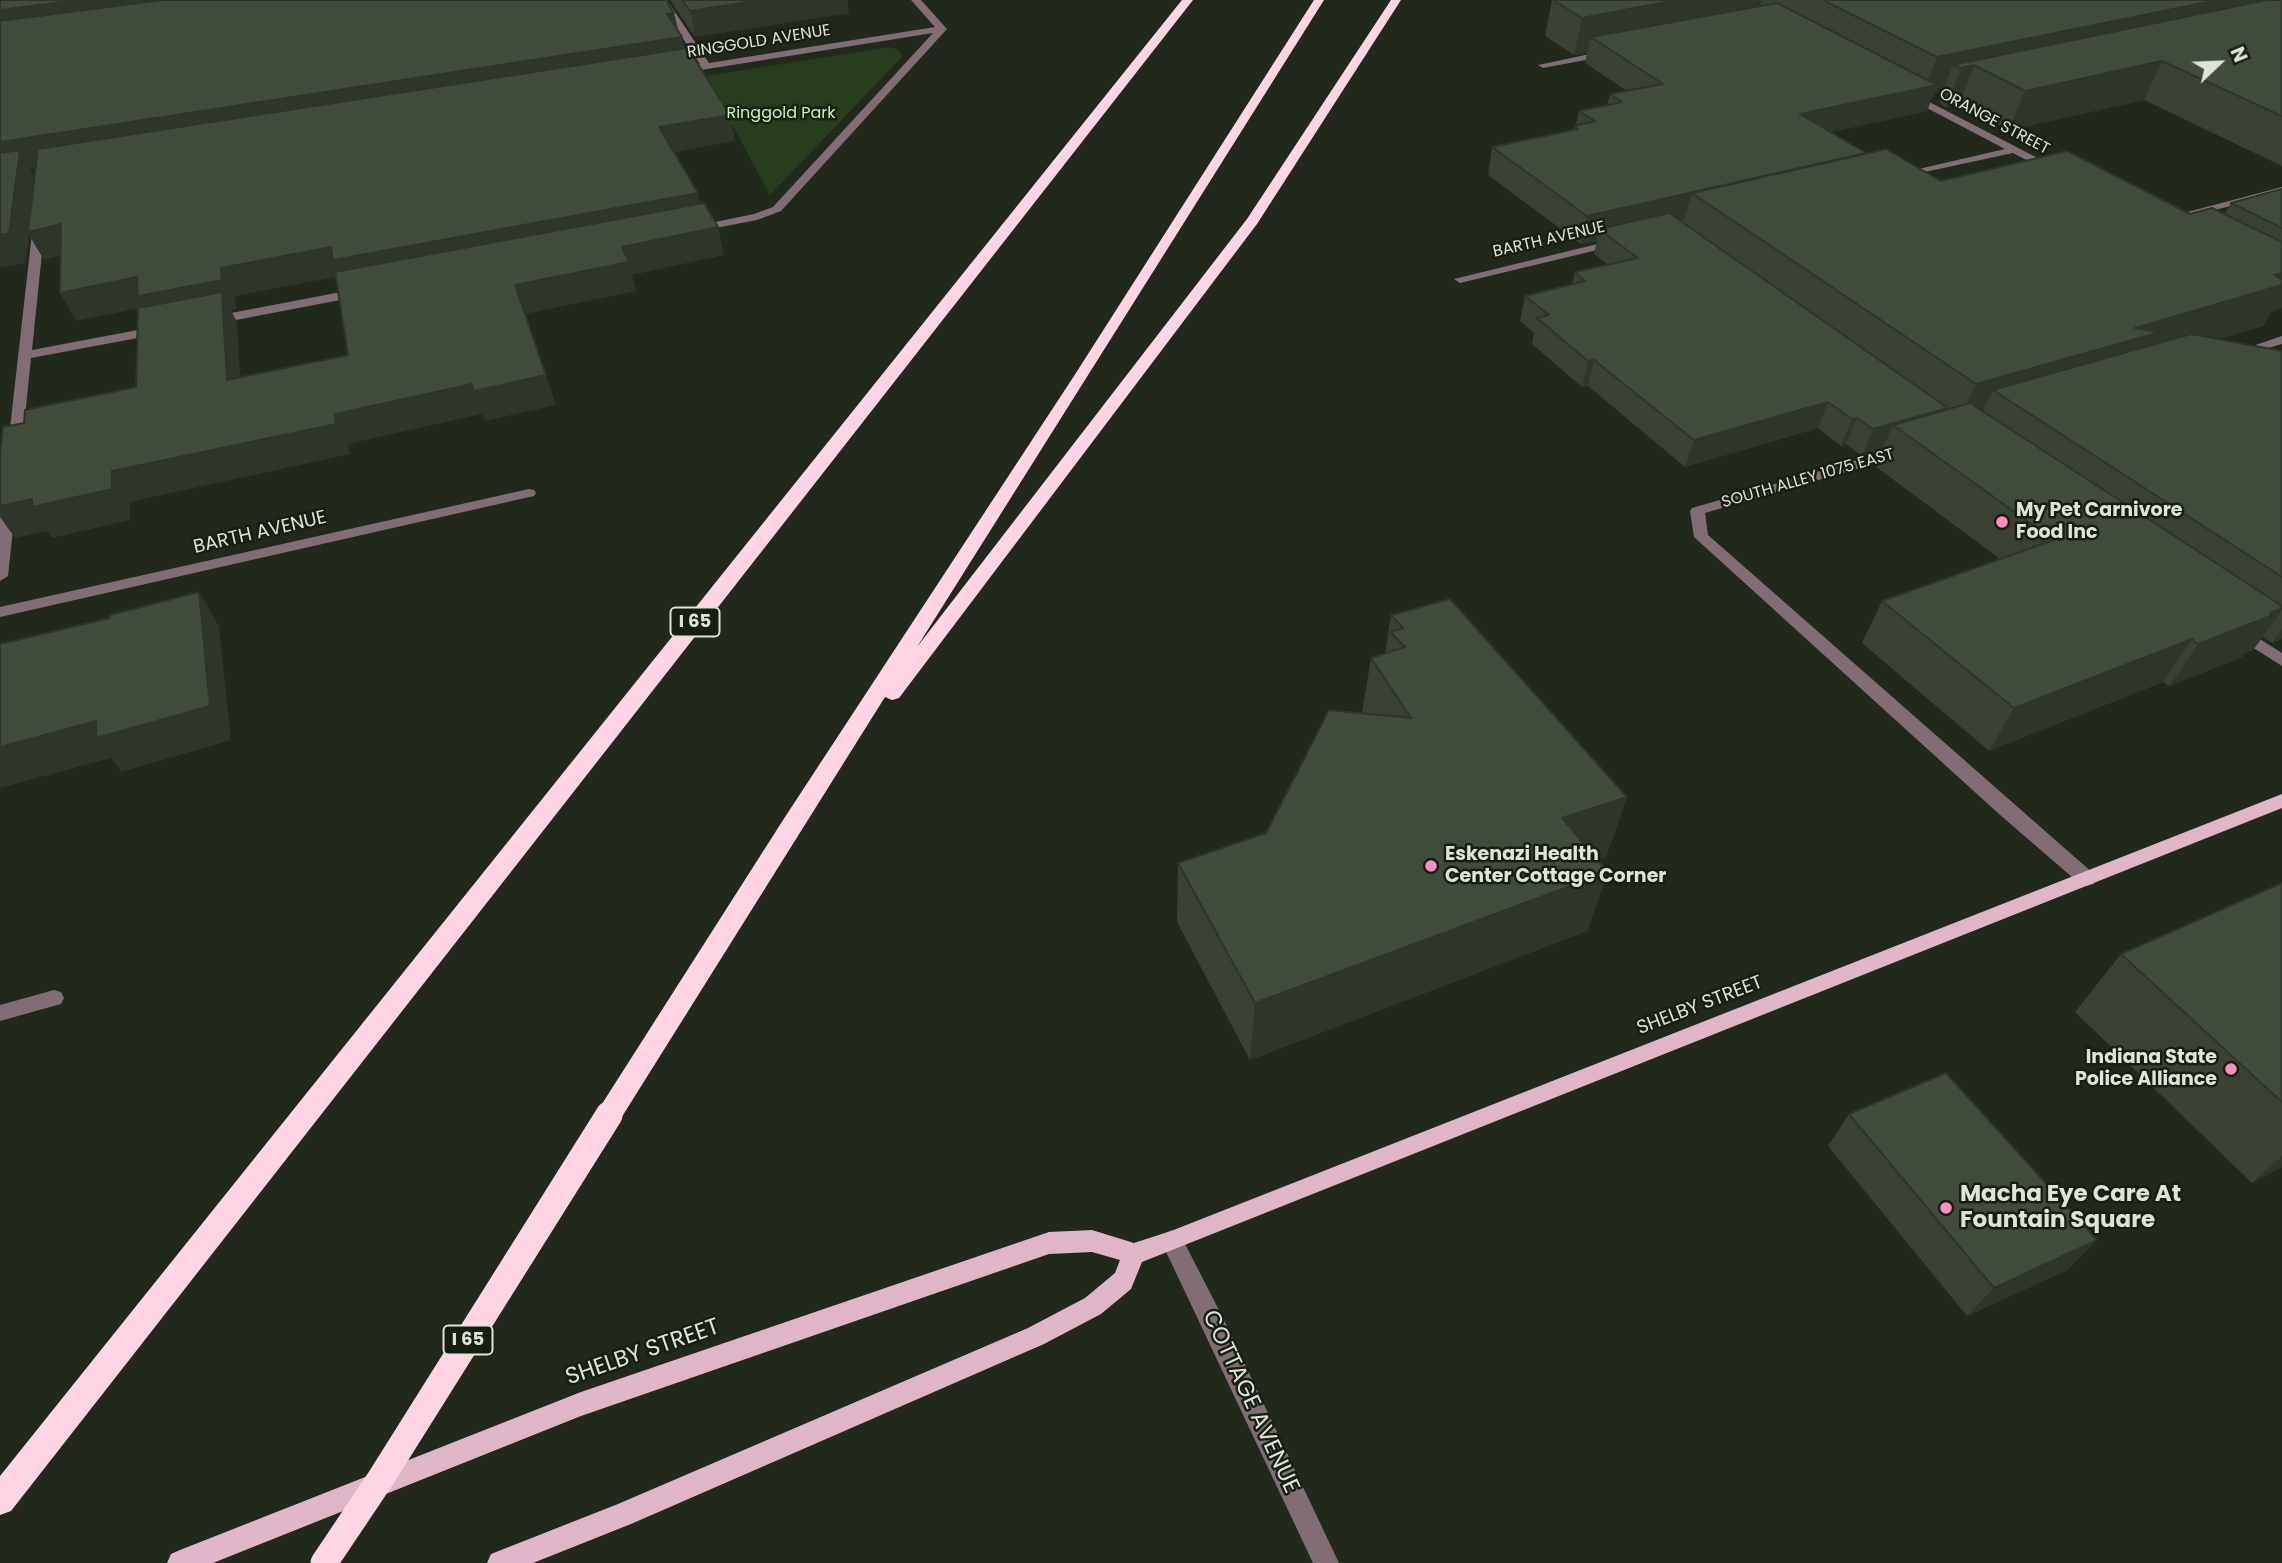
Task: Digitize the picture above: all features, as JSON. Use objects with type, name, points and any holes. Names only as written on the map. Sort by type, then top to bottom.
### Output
[{"type":"highway","name":"I 65","points":[[0,1500],[1188,0]]},
{"type":"highway","name":"I 65","points":[[324,1563],[381,1478],[793,823],[1082,376],[1319,0]]},
{"type":"highway","points":[[793,823],[1252,221],[1396,0]]},
{"type":"main road","name":"SHELBY STREET","points":[[180,1563],[581,1404],[1049,1243],[1093,1241],[1134,1254],[1172,1241],[2282,801]]},
{"type":"main road","points":[[500,1563],[622,1515],[1036,1336],[1093,1306],[1113,1290],[1123,1281],[1134,1254]]},
{"type":"street","points":[[662,0],[706,66]]},
{"type":"street","points":[[688,231],[742,221],[777,209],[942,29],[916,0]]},
{"type":"street","name":"RINGGOLD AVENUE","points":[[664,73],[942,29]]},
{"type":"street","points":[[1543,65],[1624,50]]},
{"type":"street","name":"ORANGE STREET","points":[[1898,89],[2062,175]]},
{"type":"street","points":[[1921,101],[1936,97]]},
{"type":"street","points":[[1893,178],[2014,150]]},
{"type":"street","points":[[2164,229],[2152,223],[2282,190]]},
{"type":"street","points":[[13,466],[41,208]]},
{"type":"street","name":"BARTH AVENUE","points":[[1460,279],[1637,237]]},
{"type":"street","points":[[202,322],[377,289]]},
{"type":"street","points":[[26,355],[175,327]]},
{"type":"street","points":[[2229,355],[2282,340]]},
{"type":"street","name":"SOUTH ALLEY 1075 EAST","points":[[1915,447],[1697,511],[1702,537],[2087,879]]},
{"type":"street","points":[[0,576],[10,493]]},
{"type":"street","name":"BARTH AVENUE","points":[[0,612],[529,493]]},
{"type":"street","points":[[2225,622],[2282,660]]},
{"type":"street","points":[[0,1013],[54,998]]},
{"type":"street","name":"COTTAGE AVENUE","points":[[1172,1241],[1216,1326],[1326,1563]]},
{"type":"green space","name":"Ringgold Park","points":[[889,47],[899,50],[902,57],[770,195],[706,76]]},
{"type":"building","points":[[0,0],[79,0],[0,10]]},
{"type":"building","points":[[163,0],[666,0],[674,13],[667,14],[682,37],[0,142],[0,21]]},
{"type":"building","points":[[682,0],[760,0],[690,11]]},
{"type":"building","points":[[1553,0],[1676,0],[1582,18]]},
{"type":"building","points":[[1823,0],[2217,0],[1937,57]]},
{"type":"building","points":[[2267,0],[2282,0],[2282,116],[2162,61],[2025,91],[1974,65],[1961,68],[1953,65]]},
{"type":"building","points":[[1777,3],[1937,85],[1800,114],[1866,153],[1587,216],[1492,147],[1578,129],[1574,126],[1595,121],[1579,111],[1622,102],[1610,94],[1663,84],[1591,37]]},
{"type":"building","points":[[688,48],[730,115],[659,127],[698,193],[333,260],[331,247],[221,268],[222,280],[138,296],[137,277],[60,293],[61,224],[28,232],[38,149]]},
{"type":"building","points":[[1886,149],[1941,181],[2067,151],[2190,214],[2212,208],[2282,242],[2282,273],[2274,275],[2282,280],[2282,285],[2135,328],[2160,332],[1976,384],[1692,193]]},
{"type":"building","points":[[20,150],[9,233],[0,235],[0,153]]},
{"type":"building","points":[[2282,189],[2282,228],[2231,203]]},
{"type":"building","points":[[704,203],[718,227],[622,247],[629,262],[515,285],[546,375],[474,391],[472,384],[335,414],[336,424],[112,471],[112,489],[32,507],[32,499],[0,506],[3,427],[24,423],[25,410],[136,387],[138,308],[222,292],[227,380],[348,355],[335,272]]},
{"type":"building","points":[[1669,213],[1948,408],[1873,429],[1857,418],[1852,419],[1828,402],[1694,440],[1594,360],[1588,361],[1537,318],[1549,315],[1525,296],[1585,281],[1575,272],[1638,258],[1599,229]]},
{"type":"building","points":[[2191,334],[2282,351],[2282,577],[1993,390]]},
{"type":"building","points":[[1970,403],[2282,608],[2270,613],[2273,615],[2198,644],[2192,639],[2014,708],[1882,601],[2054,540],[1893,425]]},
{"type":"building","points":[[199,592],[210,706],[96,738],[96,721],[0,747],[0,644],[110,618],[110,615]]},
{"type":"building","name":"Eskenazi Health Center Cottage Corner","points":[[1450,599],[1627,797],[1562,818],[1608,872],[1255,1003],[1178,863],[1266,833],[1329,710],[1411,718],[1371,658],[1405,647],[1390,632],[1403,628],[1391,615]]},
{"type":"building","points":[[2282,883],[2282,1102],[2121,954]]},
{"type":"building","points":[[1946,1073],[2097,1240],[1994,1288],[1849,1114]]},
{"type":"place","name":"My Pet Carnivore Food Inc","points":[[2002,522]]},
{"type":"place","name":"Eskenazi Health Center Cottage Corner","points":[[1431,866]]},
{"type":"place","name":"Indiana State Police Alliance","points":[[2231,1069]]},
{"type":"place","name":"Macha Eye Care At Fountain Square","points":[[1946,1208]]}]
